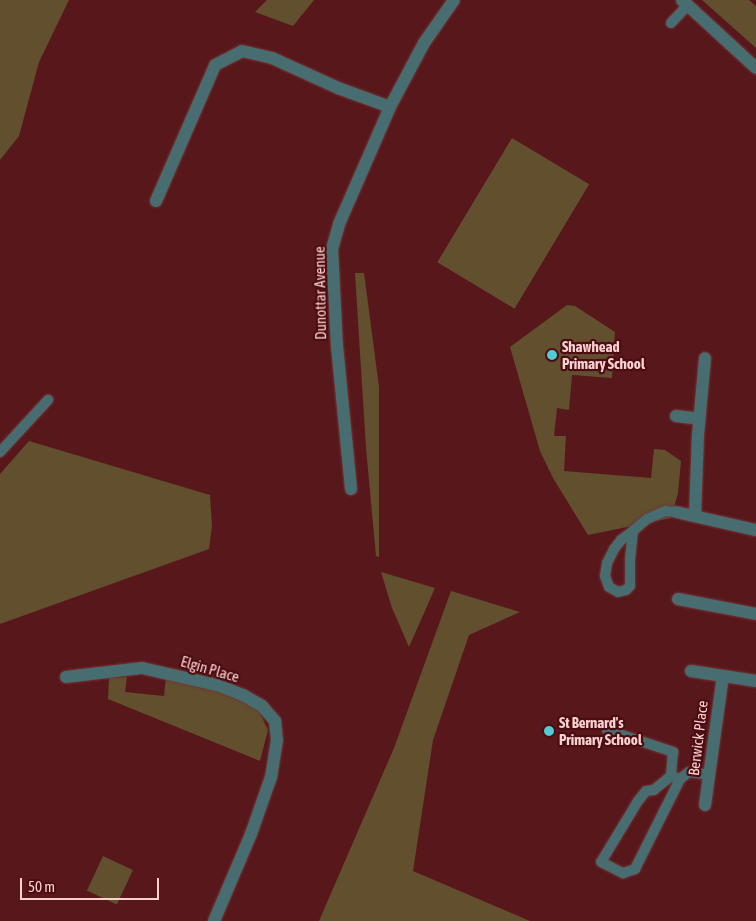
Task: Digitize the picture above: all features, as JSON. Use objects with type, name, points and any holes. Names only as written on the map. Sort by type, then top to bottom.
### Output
[{"type":"street","name":"Dunottar Avenue","points":[[351,489],[337,347],[332,249],[339,224],[390,107],[424,43],[454,0]]},
{"type":"street","points":[[685,3],[756,68]]},
{"type":"street","points":[[156,200],[215,65],[242,51],[272,58],[338,88],[390,107]]},
{"type":"street","points":[[695,516],[705,358]]},
{"type":"street","points":[[676,416],[700,420]]},
{"type":"street","points":[[676,512],[756,530]]},
{"type":"street","points":[[678,599],[756,614]]},
{"type":"street","name":"Elgin Place","points":[[66,677],[142,668],[217,685],[243,695],[262,706],[274,722],[277,740],[272,777],[251,834],[214,921]]},
{"type":"street","points":[[690,671],[756,681]]},
{"type":"street","name":"Berwick Place","points":[[705,805],[723,676]]},
{"type":"lane","points":[[671,23],[685,3]]},
{"type":"lane","points":[[0,452],[48,400]]},
{"type":"lane","points":[[633,531],[630,558],[631,580],[626,590],[618,592],[609,587],[605,570],[614,549],[633,531],[655,515],[665,511],[676,512]]},
{"type":"lane","points":[[607,730],[673,752],[675,778],[635,868],[623,873],[601,862],[646,791],[654,790],[675,778],[689,772],[710,775]]},
{"type":"shaded area","points":[[0,0],[69,0],[39,62],[19,136],[0,160]]},
{"type":"shaded area","points":[[267,0],[314,0],[293,26],[255,12]]},
{"type":"shaded area","points":[[702,0],[749,0],[756,6],[756,48]]},
{"type":"shaded area","points":[[512,138],[589,184],[514,309],[437,262]]},
{"type":"shaded area","points":[[355,273],[364,273],[379,387],[379,557],[376,556],[366,448]]},
{"type":"shaded area","points":[[567,305],[575,306],[615,332],[612,378],[572,375],[569,410],[557,408],[554,436],[566,436],[564,471],[651,478],[654,449],[665,450],[681,461],[678,493],[671,518],[588,535],[553,478],[540,451],[510,347]]},
{"type":"shaded area","points":[[29,441],[210,495],[212,526],[209,549],[0,624],[0,474]]},
{"type":"shaded area","points":[[381,572],[435,588],[409,647],[392,608]]},
{"type":"shaded area","points":[[451,591],[520,612],[469,635],[433,740],[413,871],[530,921],[319,921],[394,748]]},
{"type":"shaded area","points":[[127,677],[125,692],[164,696],[166,677],[230,694],[258,709],[268,730],[260,761],[108,699],[109,678]]},
{"type":"shaded area","points":[[103,856],[133,870],[117,904],[87,890]]},
{"type":"place","name":"Shawhead Primary School","points":[[552,355]]},
{"type":"place","name":"St Bernard's Primary School","points":[[549,731]]}]
